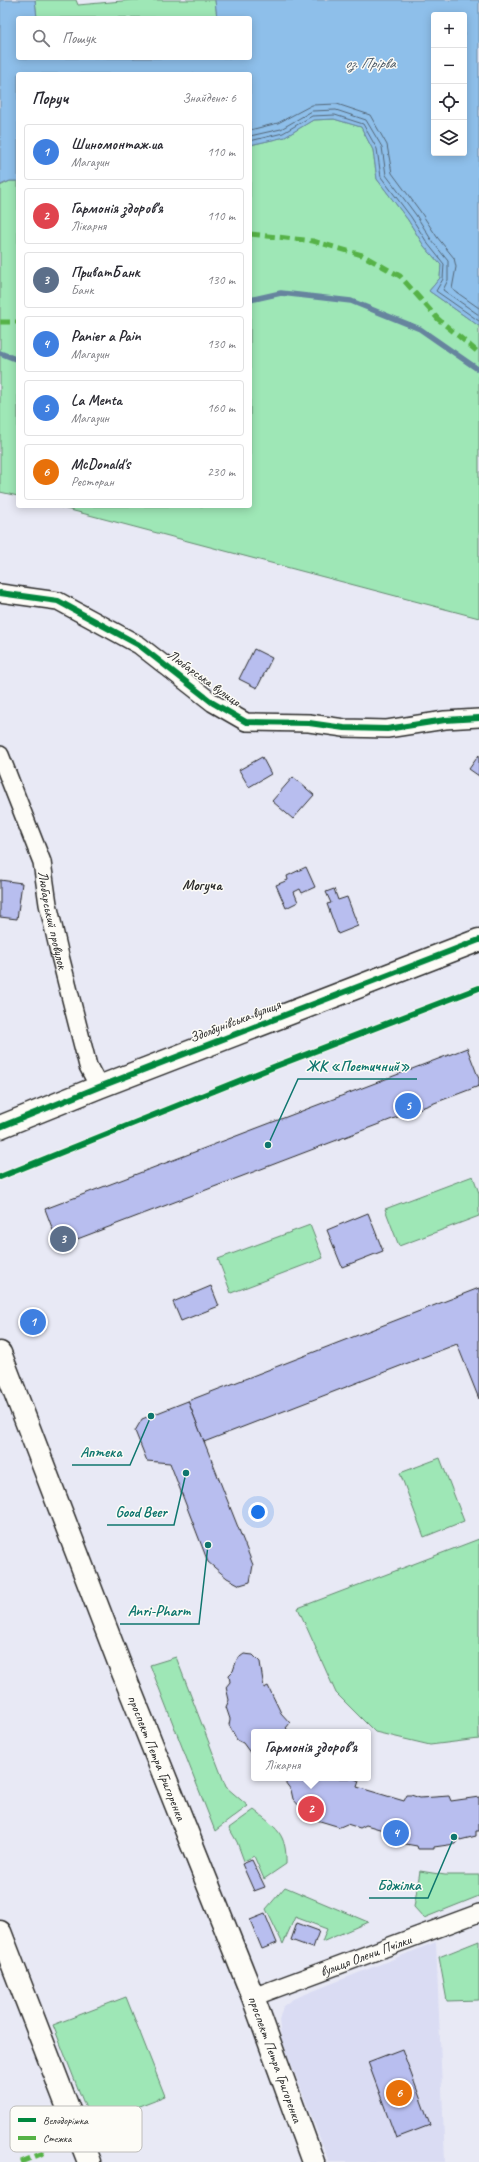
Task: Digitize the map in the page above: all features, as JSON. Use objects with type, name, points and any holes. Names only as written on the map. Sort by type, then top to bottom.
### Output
[{"type":"main road","name":"Здолбунівська вулиця","points":[[0,1127],[99,1087],[479,940]]},
{"type":"main road","name":"проспект Петра Григоренка","points":[[0,1354],[120,1665],[253,1997],[313,2162]]},
{"type":"main road","points":[[0,1932],[67,2106]]},
{"type":"main road","points":[[85,2152],[89,2162]]},
{"type":"street","name":"Любарська вулиця","points":[[0,593],[58,601],[139,645],[213,703],[246,722],[387,729],[445,720],[479,718]]},
{"type":"street","name":"Любарський провулок","points":[[0,755],[42,862],[48,904],[61,963],[88,1066],[99,1087]]},
{"type":"street","name":"вулиця Олени Пчілки","points":[[253,1997],[479,1913]]},
{"type":"shaded area","points":[[436,1942],[445,2162],[329,2162],[281,2037],[279,2020],[283,2006],[293,1999]]},
{"type":"green space","points":[[35,0],[76,0],[78,5],[133,0],[215,0],[217,16],[37,16]]},
{"type":"green space","points":[[334,119],[361,127],[373,150],[377,179],[408,220],[424,246],[441,265],[440,278],[429,291],[479,326],[479,618],[63,508],[252,508],[252,145],[285,137],[313,120]]},
{"type":"green space","points":[[10,181],[16,181],[16,496],[0,492],[0,186]]},
{"type":"green space","points":[[473,1176],[479,1193],[479,1216],[399,1246],[385,1209]]},
{"type":"green space","points":[[310,1225],[323,1258],[231,1293],[218,1259]]},
{"type":"green space","points":[[440,1458],[464,1521],[424,1537],[400,1473]]},
{"type":"green space","points":[[479,1539],[479,1739],[430,1745],[375,1732],[336,1693],[298,1608]]},
{"type":"green space","points":[[176,1657],[226,1787],[248,1806],[215,1831],[150,1665]]},
{"type":"green space","points":[[254,1810],[279,1832],[285,1845],[286,1864],[264,1879],[254,1856],[244,1861],[237,1842],[229,1828]]},
{"type":"green space","points":[[420,1871],[445,1875],[479,1875],[479,1896],[424,1918],[414,1907]]},
{"type":"green space","points":[[285,1887],[368,1922],[322,1942],[327,1929],[295,1917],[283,1944],[266,1909]]},
{"type":"green space","points":[[479,1941],[479,2000],[447,2001],[439,1957]]},
{"type":"green space","points":[[126,1997],[165,2096],[139,2106],[85,2106],[53,2025]]},
{"type":"water","name":"оз. Прірва","points":[[0,0],[35,0],[37,16],[16,16],[16,60],[252,60],[252,16],[217,16],[215,0],[479,0],[479,326],[429,291],[440,278],[441,265],[424,246],[408,220],[377,179],[373,150],[361,127],[334,119],[313,120],[285,137],[252,145],[252,72],[16,72],[16,181],[10,181],[0,185]]},
{"type":"building","points":[[254,649],[272,658],[257,688],[239,679]]},
{"type":"building","points":[[479,755],[479,776],[469,769]]},
{"type":"building","points":[[262,757],[271,774],[249,787],[239,770]]},
{"type":"building","points":[[293,777],[314,795],[293,819],[272,801]]},
{"type":"building","points":[[306,867],[315,887],[302,893],[300,889],[294,892],[298,902],[286,908],[276,885],[288,880],[287,876]]},
{"type":"building","points":[[0,880],[22,883],[17,919],[0,917]]},
{"type":"building","points":[[334,889],[338,900],[347,897],[358,926],[338,934],[327,904],[331,903],[326,892]]},
{"type":"building","points":[[467,1048],[479,1079],[479,1086],[59,1246],[45,1209]]},
{"type":"building","points":[[368,1213],[383,1251],[342,1267],[327,1230]]},
{"type":"building","points":[[211,1286],[219,1306],[181,1321],[173,1302]]},
{"type":"building","points":[[479,1288],[479,1399],[457,1344],[204,1442],[188,1401]]},
{"type":"building","points":[[38,1310],[45,1329],[29,1335],[22,1316]]},
{"type":"building","points":[[188,1401],[253,1565],[250,1582],[240,1585],[227,1578],[208,1562],[170,1463],[147,1461],[135,1431],[142,1419]]},
{"type":"building","points":[[244,1654],[253,1655],[260,1662],[264,1688],[268,1686],[281,1713],[290,1723],[286,1728],[287,1729],[251,1729],[251,1754],[243,1743],[237,1740],[229,1725],[230,1719],[226,1707],[229,1700],[226,1687],[230,1682],[229,1675],[233,1671],[237,1659]]},
{"type":"building","points":[[284,1781],[359,1781],[357,1787],[404,1801],[407,1795],[420,1798],[449,1796],[451,1801],[479,1797],[479,1831],[476,1831],[476,1836],[460,1840],[459,1838],[455,1844],[434,1847],[434,1849],[418,1849],[417,1846],[400,1843],[396,1839],[385,1835],[383,1830],[366,1825],[360,1828],[347,1824],[340,1827],[310,1818],[293,1799],[291,1790]]},
{"type":"building","points":[[252,1860],[265,1887],[254,1891],[242,1864]]},
{"type":"building","points":[[265,1914],[277,1943],[262,1949],[250,1920]]},
{"type":"building","points":[[297,1923],[319,1931],[313,1948],[291,1940]]},
{"type":"building","points":[[402,2049],[430,2125],[396,2138],[368,2062]]},
{"type":"waterway","points":[[252,300],[281,293],[351,301],[420,329],[479,370]]},
{"type":"waterway","points":[[0,353],[16,359]]},
{"type":"marked path","points":[[252,234],[313,241],[362,255],[400,276],[438,319],[479,353]]},
{"type":"marked path","points":[[0,322],[16,322]]},
{"type":"marked path","points":[[21,2162],[46,2152]]},
{"type":"cycle path","points":[[0,593],[58,601],[139,645],[213,703],[246,722],[309,723],[344,728],[387,729],[445,720],[479,718]]},
{"type":"cycle path","points":[[0,1127],[99,1087],[479,940]]},
{"type":"cycle path","points":[[0,1177],[276,1066],[479,988]]},
{"type":"place","name":"La Menta","points":[[408,1106]]},
{"type":"place","name":"ЖК «Поетичний»","points":[[268,1145]]},
{"type":"place","name":"ПриватБанк","points":[[63,1239]]},
{"type":"place","name":"Шиномонтаж.ua","points":[[33,1322]]},
{"type":"place","name":"Аптека","points":[[151,1416]]},
{"type":"place","name":"Good Beer","points":[[186,1473]]},
{"type":"place","name":"Anri-Pharm","points":[[208,1545]]},
{"type":"place","name":"Гармонія здоров'я","points":[[311,1809]]},
{"type":"place","name":"Panier a Pain","points":[[396,1833]]},
{"type":"place","name":"Бджілка","points":[[454,1837]]},
{"type":"place","name":"McDonald's","points":[[399,2093]]},
{"type":"district","name":"Могуча","points":[[202,885]]}]
